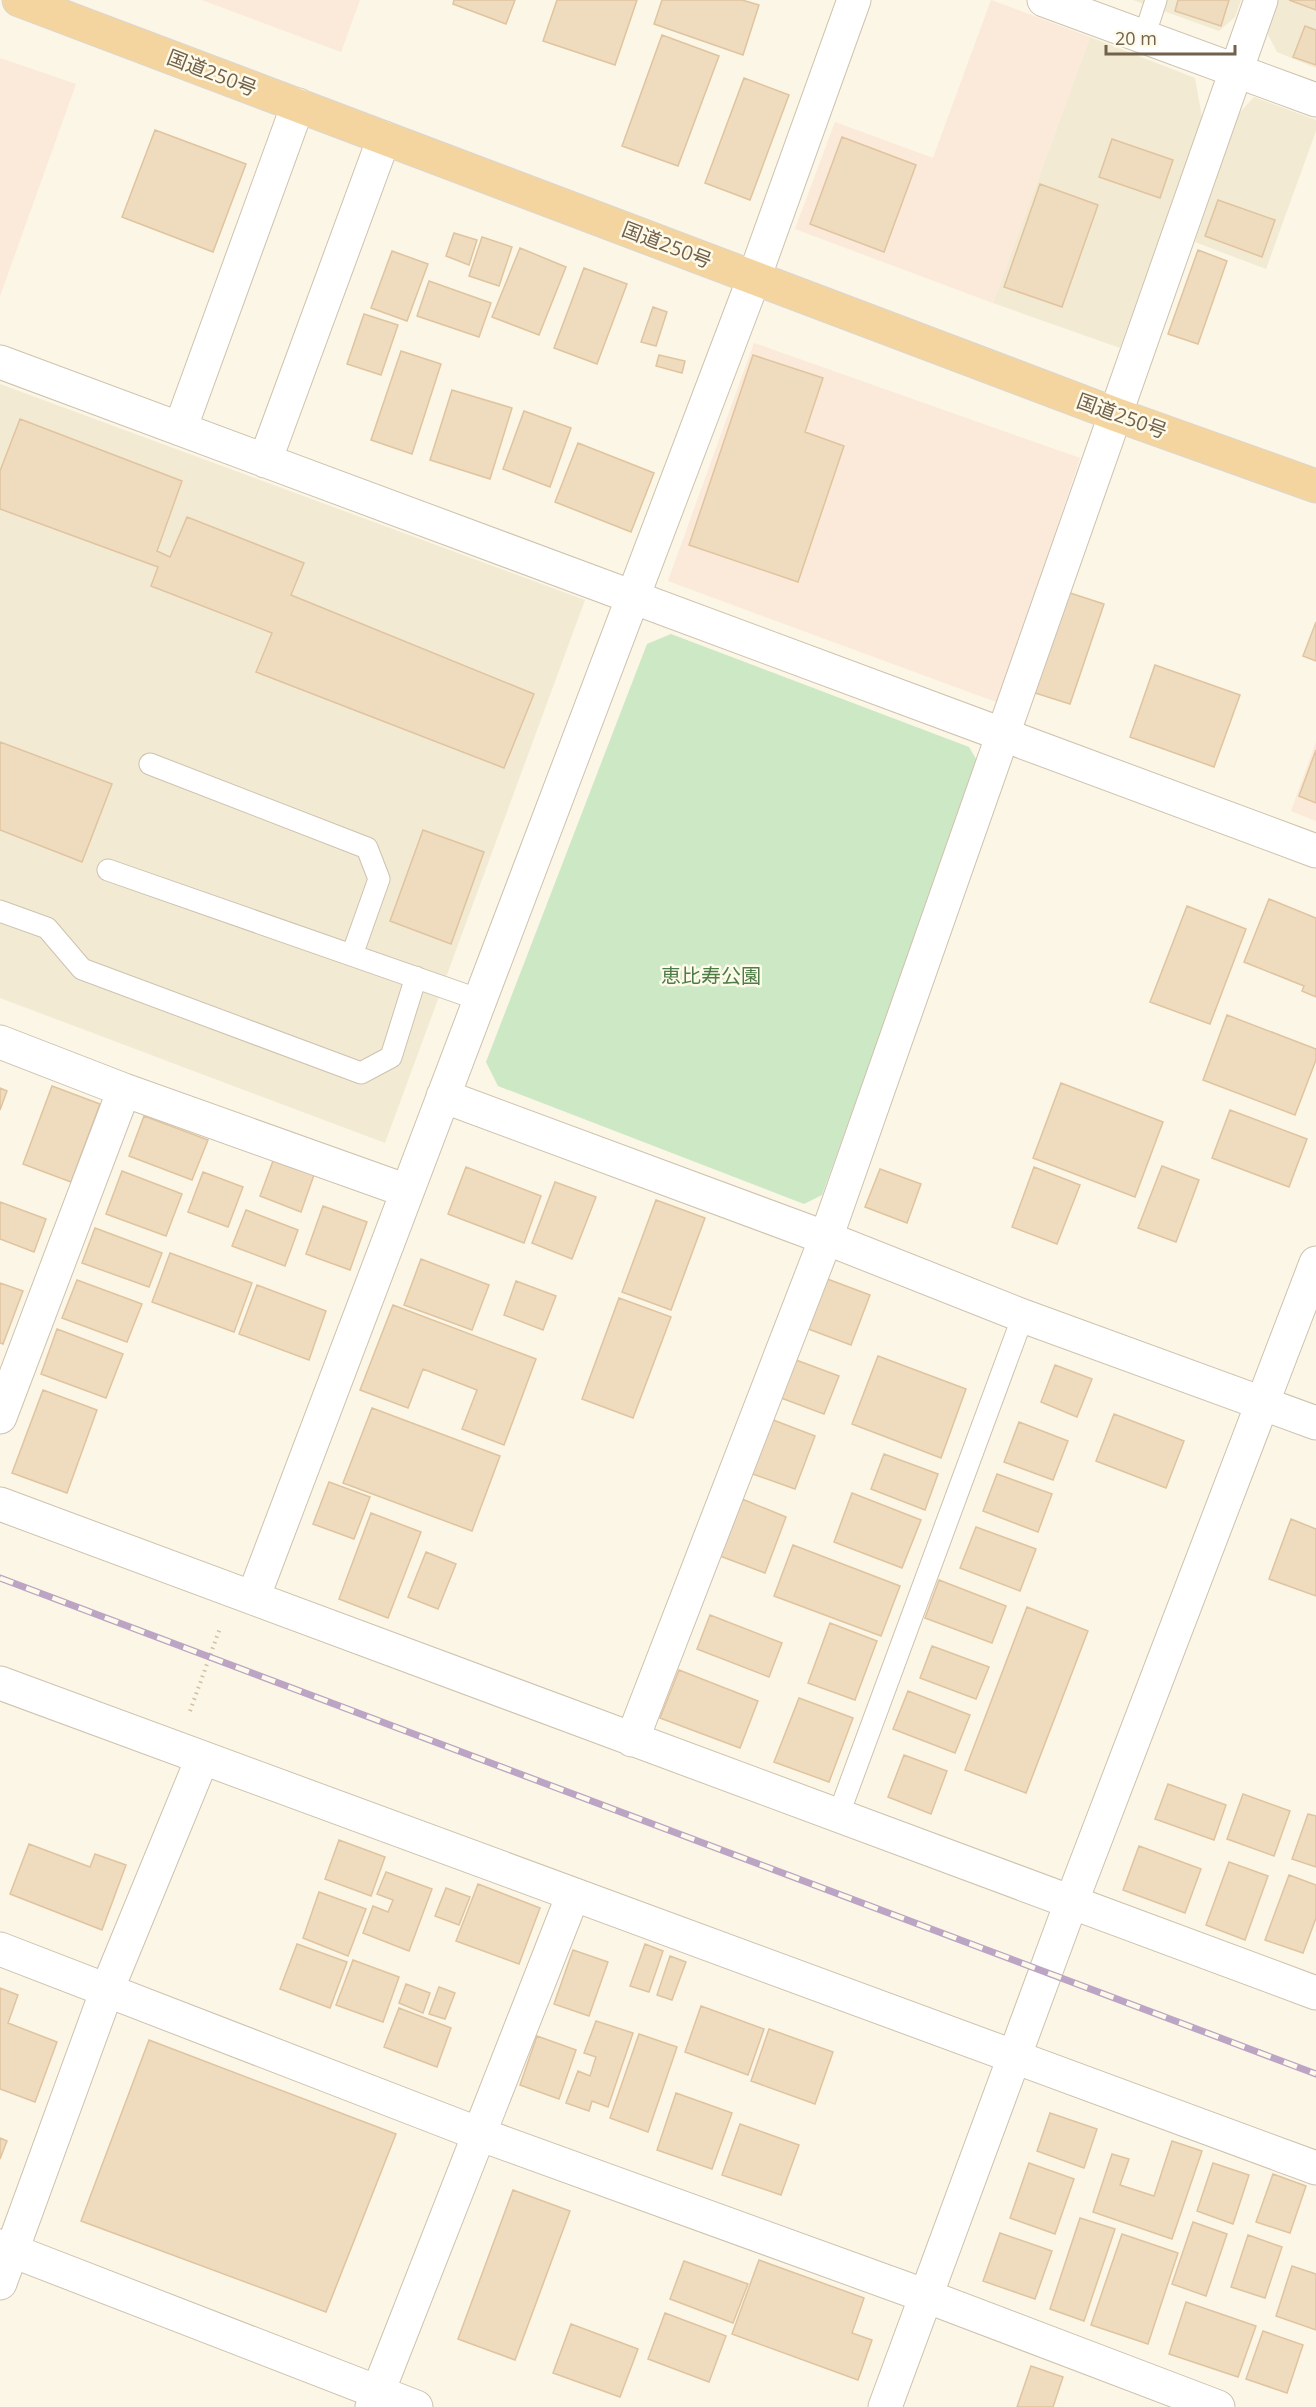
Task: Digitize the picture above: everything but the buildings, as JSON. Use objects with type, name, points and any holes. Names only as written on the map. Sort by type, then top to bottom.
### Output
[{"type":"highway","name":"国道250号","points":[[19,0],[1117,415],[1316,486]]},
{"type":"street","points":[[244,1594],[407,1191],[754,278],[854,0]]},
{"type":"street","points":[[1044,0],[1316,100]]},
{"type":"street","points":[[632,1740],[826,1238],[1261,0]]},
{"type":"street","points":[[180,429],[298,105]]},
{"type":"street","points":[[265,461],[384,138]]},
{"type":"street","points":[[0,362],[1316,851]]},
{"type":"street","points":[[0,1042],[124,1090],[407,1191]]},
{"type":"street","points":[[0,1417],[124,1090]]},
{"type":"street","points":[[443,1096],[826,1238],[1023,1316],[1316,1423]]},
{"type":"street","points":[[885,2407],[1071,1903],[1316,1263]]},
{"type":"street","points":[[0,1504],[1316,1993]]},
{"type":"street","points":[[0,1683],[1316,2168]]},
{"type":"street","points":[[0,2283],[6,2248],[107,1990],[189,1754]]},
{"type":"street","points":[[375,2400],[573,1895]]},
{"type":"street","points":[[0,1949],[479,2134],[926,2296],[1218,2407]]},
{"type":"street","points":[[6,2248],[375,2400],[416,2407]]},
{"type":"lane","points":[[1144,37],[1156,0]]},
{"type":"lane","points":[[150,764],[367,848],[379,879],[352,955]]},
{"type":"lane","points":[[108,870],[480,1000]]},
{"type":"lane","points":[[0,911],[46,928],[82,969],[361,1073],[391,1058],[416,977]]},
{"type":"lane","points":[[838,1816],[1023,1316]]},
{"type":"path","points":[[189,1754],[244,1594]]},
{"type":"shaded area","points":[[202,0],[360,0],[341,52]]},
{"type":"shaded area","points":[[991,0],[1090,37],[993,303],[795,229],[835,122],[933,158]]},
{"type":"shaded area","points":[[1133,0],[1241,0],[1235,17],[1219,31]]},
{"type":"shaded area","points":[[1275,0],[1316,0],[1316,68],[1277,52],[1265,29]]},
{"type":"shaded area","points":[[1090,37],[1195,78],[1202,117],[1120,348],[993,303]]},
{"type":"shaded area","points":[[0,58],[76,84],[0,296]]},
{"type":"shaded area","points":[[1254,97],[1316,120],[1316,131],[1266,269],[1195,242],[1233,120]]},
{"type":"shaded area","points":[[754,343],[1080,458],[999,703],[668,581]]},
{"type":"shaded area","points":[[0,384],[585,600],[385,1143],[0,998]]},
{"type":"shaded area","points":[[1316,742],[1316,821],[1291,811]]},
{"type":"green space","name":"恵比寿公園","points":[[671,634],[969,747],[979,764],[822,1195],[804,1204],[498,1086],[486,1062],[647,644]]},
{"type":"railway","points":[[0,1578],[1316,2074]]}]
